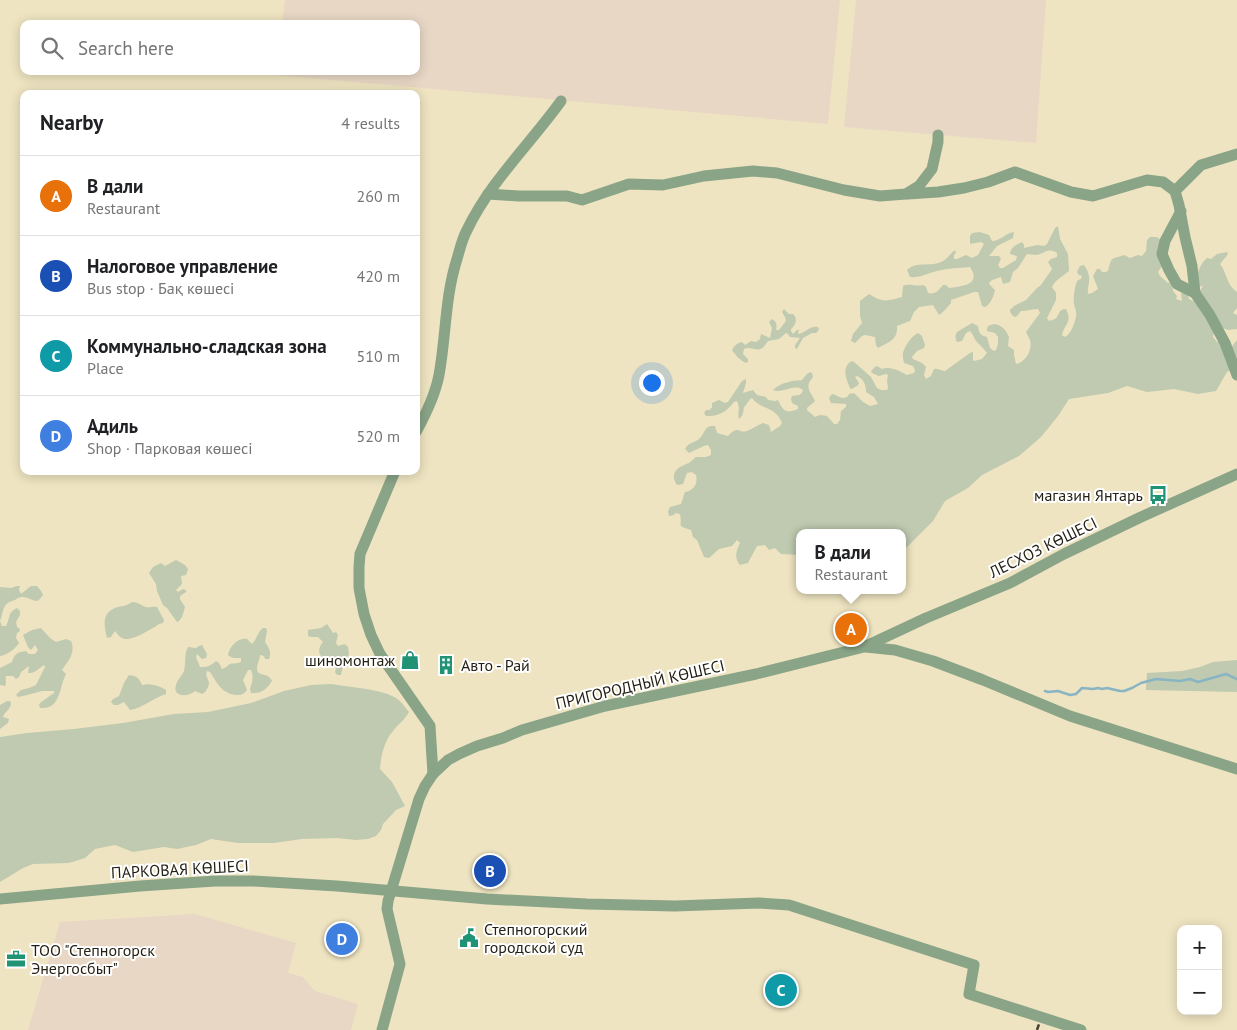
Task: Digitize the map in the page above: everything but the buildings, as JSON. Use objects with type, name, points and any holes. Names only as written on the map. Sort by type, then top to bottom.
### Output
[{"type":"street","points":[[420,424],[432,401],[439,376],[450,291],[456,261],[466,231],[488,194],[561,101]]},
{"type":"street","points":[[906,194],[919,186],[932,169],[938,134]]},
{"type":"street","points":[[1175,191],[1201,165],[1237,154]]},
{"type":"street","points":[[488,194],[567,196],[582,200],[629,184],[663,185],[704,176],[753,172],[777,173],[844,190],[880,196],[938,192],[964,188],[1016,172],[1071,192],[1093,196],[1147,180],[1163,182],[1175,191],[1181,211],[1192,266],[1195,293],[1224,343],[1237,375]]},
{"type":"street","points":[[1181,211],[1165,241],[1162,254],[1177,284],[1195,293]]},
{"type":"street","name":"ЛЕСХОЗ КӨШЕСІ","points":[[864,647],[926,618],[1010,583],[1064,554],[1141,517],[1237,474]]},
{"type":"street","points":[[382,1030],[400,964],[387,909],[388,901],[419,799],[433,774],[430,726],[380,654],[364,614],[359,588],[360,554],[393,475]]},
{"type":"street","points":[[864,647],[895,650],[933,661],[1070,716],[1237,769]]},
{"type":"street","name":"ПРИГОРОДНЫЙ КӨШЕСІ","points":[[433,774],[448,760],[468,750],[522,730],[566,717],[605,706],[756,674],[864,647]]},
{"type":"street","name":"ПАРКОВАЯ КӨШЕСІ","points":[[0,899],[140,886],[215,881],[253,881],[391,890],[486,899],[587,904],[675,906],[759,903],[789,905],[974,965],[969,994],[1081,1030]]},
{"type":"shaded area","points":[[285,0],[840,0],[828,124],[276,75],[420,75],[420,20],[282,20]]},
{"type":"shaded area","points":[[856,0],[1046,0],[1036,143],[844,127]]},
{"type":"shaded area","points":[[195,914],[296,943],[288,973],[303,977],[315,991],[358,1004],[351,1030],[28,1030],[60,922]]},
{"type":"green space","points":[[1058,226],[1060,239],[1068,254],[1069,271],[1057,280],[1052,287],[1056,293],[1056,300],[1047,318],[1049,321],[1055,319],[1060,311],[1066,309],[1069,317],[1062,335],[1065,337],[1074,325],[1076,313],[1074,295],[1077,282],[1082,276],[1077,272],[1080,266],[1084,265],[1089,275],[1088,294],[1092,293],[1098,289],[1093,276],[1097,269],[1100,269],[1102,272],[1108,271],[1110,262],[1113,259],[1124,255],[1130,258],[1138,255],[1142,256],[1146,251],[1147,240],[1150,237],[1157,237],[1162,241],[1163,265],[1158,272],[1160,276],[1168,283],[1172,281],[1173,291],[1177,296],[1176,299],[1182,301],[1181,294],[1184,290],[1187,292],[1189,299],[1193,301],[1203,286],[1196,287],[1202,264],[1207,258],[1211,259],[1217,254],[1227,252],[1228,254],[1220,264],[1231,286],[1237,292],[1237,308],[1233,313],[1237,315],[1237,329],[1228,330],[1220,327],[1214,332],[1213,337],[1217,342],[1223,343],[1230,349],[1237,340],[1237,365],[1227,372],[1216,391],[1198,394],[1174,389],[1147,392],[1127,386],[1108,393],[1069,399],[1041,437],[1019,456],[982,475],[968,488],[945,501],[933,521],[906,548],[906,529],[796,529],[796,555],[781,554],[775,548],[769,550],[765,545],[757,546],[748,563],[740,565],[736,557],[740,543],[737,540],[732,546],[719,549],[709,558],[704,557],[691,530],[681,526],[680,514],[675,513],[669,516],[668,511],[670,507],[681,504],[685,492],[693,489],[696,481],[696,475],[692,472],[687,473],[683,484],[678,485],[676,484],[674,473],[696,457],[711,455],[708,445],[689,453],[685,449],[688,445],[699,439],[708,427],[715,426],[717,433],[728,436],[736,430],[744,432],[763,423],[769,425],[771,432],[782,423],[776,413],[760,405],[752,398],[744,407],[739,419],[737,401],[722,413],[715,416],[706,416],[704,413],[706,410],[710,410],[712,403],[719,400],[725,403],[728,402],[742,381],[746,379],[743,393],[753,390],[757,395],[766,397],[768,400],[778,400],[783,409],[791,411],[798,409],[798,406],[792,403],[792,396],[799,395],[803,390],[792,388],[781,391],[773,390],[791,381],[802,380],[810,372],[813,377],[808,386],[815,401],[807,410],[815,417],[820,415],[827,416],[834,424],[837,424],[840,420],[841,411],[846,407],[846,404],[831,403],[829,398],[832,394],[844,398],[854,393],[870,406],[878,404],[874,397],[866,392],[864,382],[859,377],[855,377],[859,383],[858,385],[852,389],[850,388],[845,373],[846,366],[852,361],[854,362],[871,377],[877,388],[887,390],[888,375],[879,376],[871,371],[877,366],[882,369],[895,369],[907,375],[914,373],[913,366],[904,363],[903,353],[910,340],[918,333],[922,336],[925,345],[924,348],[917,351],[912,357],[926,367],[924,375],[926,379],[931,376],[934,369],[945,371],[970,353],[973,352],[974,361],[982,359],[987,353],[970,331],[966,333],[962,341],[957,342],[957,332],[972,323],[978,326],[981,334],[987,337],[990,348],[994,351],[998,344],[998,337],[995,333],[987,331],[987,329],[988,326],[995,324],[1001,326],[1009,337],[1008,346],[1014,350],[1016,364],[1022,361],[1028,355],[1031,344],[1026,332],[1040,313],[1038,309],[1021,311],[1016,317],[1013,316],[1010,310],[1026,300],[1041,285],[1052,269],[1048,262],[1057,257],[1057,253],[1054,251],[1036,255],[1027,254],[1013,272],[1010,282],[1003,284],[1001,277],[992,280],[989,283],[995,290],[993,297],[985,307],[982,306],[978,292],[974,292],[951,300],[951,303],[939,315],[933,305],[919,307],[914,312],[910,321],[897,326],[896,334],[892,340],[878,348],[875,337],[865,335],[855,343],[851,341],[853,334],[862,323],[860,301],[869,294],[878,299],[889,300],[902,297],[903,286],[905,285],[923,285],[928,293],[935,293],[943,285],[949,288],[969,284],[974,278],[970,267],[945,269],[914,277],[910,277],[907,270],[916,265],[938,263],[955,250],[954,259],[966,255],[972,258],[978,255],[984,244],[981,242],[970,244],[972,233],[980,232],[989,235],[992,241],[1014,232],[1013,238],[997,246],[989,256],[999,256],[1001,259],[998,265],[1000,268],[1003,268],[1016,260],[1017,256],[1010,254],[1014,246],[1022,242],[1024,248],[1037,245],[1044,246],[1047,244],[1055,228]]},
{"type":"green space","points":[[784,309],[796,318],[795,324],[791,329],[793,334],[797,330],[799,330],[798,334],[815,327],[818,327],[819,330],[803,338],[797,349],[795,345],[800,338],[790,337],[786,333],[779,339],[768,341],[761,349],[744,349],[743,354],[748,359],[748,362],[746,363],[738,358],[732,350],[737,344],[742,342],[745,345],[751,341],[756,342],[760,339],[761,334],[770,338],[772,328],[769,322],[772,319],[775,321],[776,330],[779,330],[786,321],[782,312]]},
{"type":"green space","points":[[176,560],[188,569],[186,575],[181,576],[182,584],[176,590],[178,592],[183,589],[186,590],[180,596],[185,607],[182,617],[177,622],[163,605],[156,584],[149,573],[153,567],[161,563],[165,566]]},
{"type":"green space","points":[[20,586],[21,594],[31,586],[37,586],[43,595],[38,601],[20,597],[6,604],[0,621],[0,587],[11,588]]},
{"type":"green space","points":[[132,602],[147,607],[157,607],[164,620],[163,623],[133,638],[123,639],[115,631],[111,637],[107,638],[105,618],[109,612]]},
{"type":"green space","points":[[17,608],[20,611],[16,622],[17,627],[20,629],[16,638],[19,643],[11,651],[0,656],[0,621],[2,626],[6,626],[12,612]]},
{"type":"green space","points":[[327,624],[333,633],[336,632],[338,635],[336,643],[338,646],[345,644],[348,647],[349,654],[343,664],[341,675],[337,675],[335,672],[336,668],[320,654],[320,647],[323,642],[318,637],[308,636],[308,630],[321,628]]},
{"type":"green space","points":[[41,628],[56,642],[66,639],[71,641],[73,649],[71,657],[62,670],[66,674],[56,702],[47,708],[40,708],[39,705],[54,691],[42,691],[18,697],[16,695],[21,690],[36,685],[45,667],[44,665],[35,672],[28,673],[29,666],[16,679],[13,676],[6,676],[5,686],[0,685],[0,668],[12,662],[15,655],[19,653],[26,651],[29,654],[35,654],[38,650],[35,645],[31,650],[28,647],[23,635]]},
{"type":"green space","points":[[263,628],[266,628],[267,631],[265,642],[270,654],[269,659],[265,659],[264,656],[260,655],[257,671],[268,676],[272,681],[263,690],[258,693],[251,693],[252,675],[251,670],[248,670],[243,680],[247,690],[242,694],[227,693],[210,672],[207,671],[206,676],[209,684],[205,692],[202,694],[195,691],[182,695],[176,692],[177,681],[184,671],[188,647],[196,648],[202,645],[207,654],[206,658],[202,659],[197,654],[196,657],[200,667],[209,666],[216,661],[222,669],[230,664],[241,662],[241,658],[233,658],[228,655],[234,643],[247,639],[252,644]]},
{"type":"green space","points":[[1237,660],[1237,692],[1146,690],[1147,673],[1182,671],[1213,662]]},
{"type":"green space","points":[[129,675],[137,678],[142,685],[151,684],[163,688],[166,690],[166,694],[130,710],[124,702],[114,705],[111,702],[119,696]]},
{"type":"green space","points":[[331,684],[374,690],[390,695],[400,701],[409,712],[387,739],[380,769],[392,782],[405,806],[396,810],[383,824],[376,836],[356,840],[337,838],[302,839],[274,843],[238,843],[211,839],[196,845],[177,849],[164,847],[133,852],[115,845],[95,849],[85,858],[69,863],[33,864],[0,882],[0,737],[123,723],[174,714],[208,712],[251,703],[284,691],[311,685]]},
{"type":"green space","points":[[10,701],[10,708],[3,717],[9,719],[8,723],[0,729],[0,705]]},
{"type":"waterway","points":[[1045,691],[1058,691],[1070,695],[1076,694],[1082,688],[1107,688],[1124,691],[1141,683],[1156,679],[1180,681],[1190,679],[1198,682],[1226,674],[1237,679]]},
{"type":"railway","points":[[1037,1030],[1039,1024]]},
{"type":"place","name":"магазин Янтарь","points":[[1158,495]]},
{"type":"place","name":"В дали","points":[[851,629]]},
{"type":"place","name":"шиномонтаж","points":[[410,660]]},
{"type":"place","name":"Авто - Рай","points":[[446,665]]},
{"type":"place","name":"Налоговое управление","points":[[490,871]]},
{"type":"place","name":"Степногорский городской суд","points":[[469,938]]},
{"type":"place","name":"Адиль","points":[[342,939]]},
{"type":"place","name":"ТОО \"Степногорск Энергосбыт\"","points":[[16,959]]},
{"type":"place","name":"Коммунально-сладская зона","points":[[781,990]]}]
